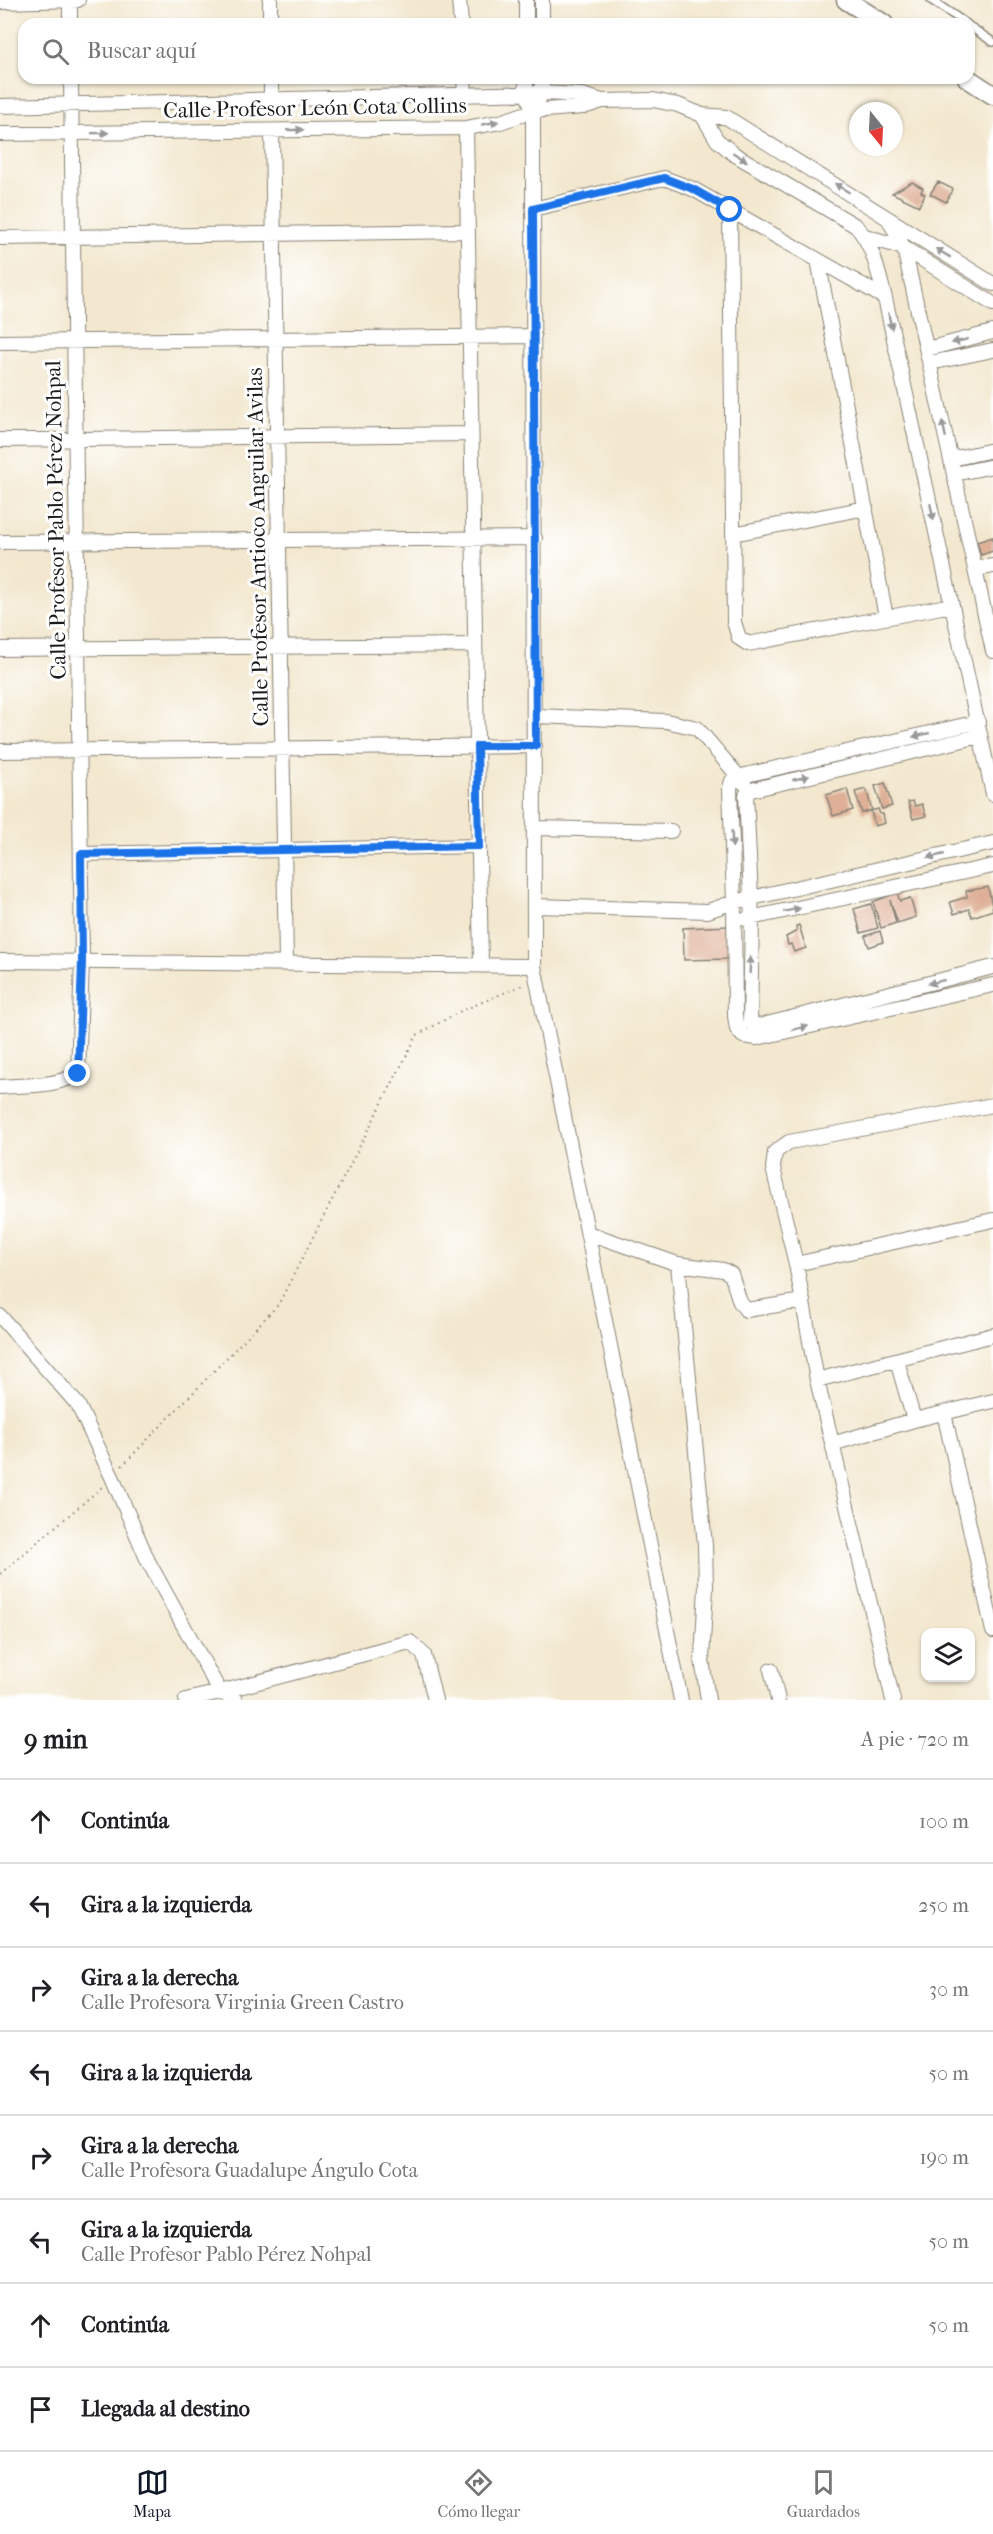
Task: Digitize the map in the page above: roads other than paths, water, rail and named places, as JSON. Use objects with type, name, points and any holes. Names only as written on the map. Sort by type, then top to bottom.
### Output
[{"type":"street","points":[[70,0],[70,18]]},
{"type":"street","points":[[0,2],[78,0]]},
{"type":"street","points":[[270,0],[270,18]]},
{"type":"street","points":[[459,0],[460,18]]},
{"type":"street","points":[[526,0],[526,18]]},
{"type":"street","points":[[542,0],[542,18]]},
{"type":"street","points":[[846,0],[874,18]]},
{"type":"street","points":[[975,83],[993,95]]},
{"type":"street","name":"Calle Profesor Pablo Pérez Nohpal","points":[[0,1087],[55,1082],[78,1074],[82,962],[71,84]]},
{"type":"street","points":[[271,84],[271,100]]},
{"type":"street","points":[[464,84],[465,95]]},
{"type":"street","points":[[526,84],[526,93],[533,111],[536,972],[681,1700]]},
{"type":"street","points":[[533,111],[542,93],[542,84]]},
{"type":"street","name":"Calle Profesor León Cota Collins","points":[[0,106],[526,93],[582,95],[602,101]]},
{"type":"street","points":[[602,101],[653,100],[678,105],[702,115],[726,117],[869,204],[890,221],[993,284]]},
{"type":"street","name":"Calle Profesor León Cota Collins","points":[[0,135],[466,128],[500,122],[533,111],[583,107],[602,101]]},
{"type":"street","points":[[702,115],[717,140],[734,154],[848,221],[865,236],[904,248],[993,304]]},
{"type":"street","points":[[466,128],[481,965]]},
{"type":"street","name":"Calle Profesor Antioco Anguilar Avilas","points":[[272,131],[286,963]]},
{"type":"street","points":[[533,209],[664,178],[693,189],[885,298]]},
{"type":"street","points":[[730,210],[734,622],[739,638],[748,644],[952,604]]},
{"type":"street","points":[[890,221],[904,248],[993,651]]},
{"type":"street","points":[[0,238],[468,231]]},
{"type":"street","points":[[865,236],[885,298],[993,794]]},
{"type":"street","points":[[818,260],[886,617]]},
{"type":"street","points":[[928,356],[993,332]]},
{"type":"street","points":[[0,342],[534,336]]},
{"type":"street","points":[[928,356],[993,350]]},
{"type":"street","points":[[0,440],[471,434]]},
{"type":"street","points":[[951,459],[993,450]]},
{"type":"street","points":[[954,474],[993,466]]},
{"type":"street","points":[[733,534],[866,508]]},
{"type":"street","points":[[0,542],[535,538]]},
{"type":"street","points":[[975,569],[993,566]]},
{"type":"street","points":[[979,585],[993,582]]},
{"type":"street","points":[[0,649],[475,645]]},
{"type":"street","points":[[535,716],[666,721],[697,728],[737,777],[751,790]]},
{"type":"street","points":[[979,729],[737,777],[732,781],[730,788],[735,921],[735,1016],[737,1029],[743,1036],[757,1038],[993,985]]},
{"type":"street","points":[[979,729],[751,790],[746,795],[752,918],[750,1023],[759,1026],[993,968]]},
{"type":"street","points":[[0,751],[536,746]]},
{"type":"street","points":[[535,828],[671,831]]},
{"type":"street","points":[[535,906],[708,911],[734,902],[993,843]]},
{"type":"street","points":[[81,854],[479,846]]},
{"type":"street","points":[[735,921],[993,866]]},
{"type":"street","points":[[0,961],[481,965],[536,972]]},
{"type":"street","points":[[893,1700],[832,1444],[796,1263],[773,1168],[776,1152],[789,1142],[993,1105]]},
{"type":"street","points":[[796,1263],[993,1220]]},
{"type":"street","points":[[588,1233],[678,1264],[723,1270],[731,1274],[740,1302],[746,1310],[803,1301]]},
{"type":"street","points":[[678,1264],[705,1545],[706,1587],[702,1660],[708,1700]]},
{"type":"street","points":[[0,1316],[78,1405],[112,1477],[147,1561],[220,1692],[236,1700]]},
{"type":"street","points":[[818,1380],[993,1335]]},
{"type":"street","points":[[897,1361],[914,1420]]},
{"type":"street","points":[[832,1444],[914,1420],[993,1401]]},
{"type":"street","points":[[944,1413],[993,1631]]},
{"type":"street","points":[[186,1700],[410,1642],[424,1655],[435,1700]]},
{"type":"street","points":[[771,1670],[778,1700]]},
{"type":"lane","points":[[931,0],[958,18]]},
{"type":"lane","points":[[975,30],[993,42]]}]
